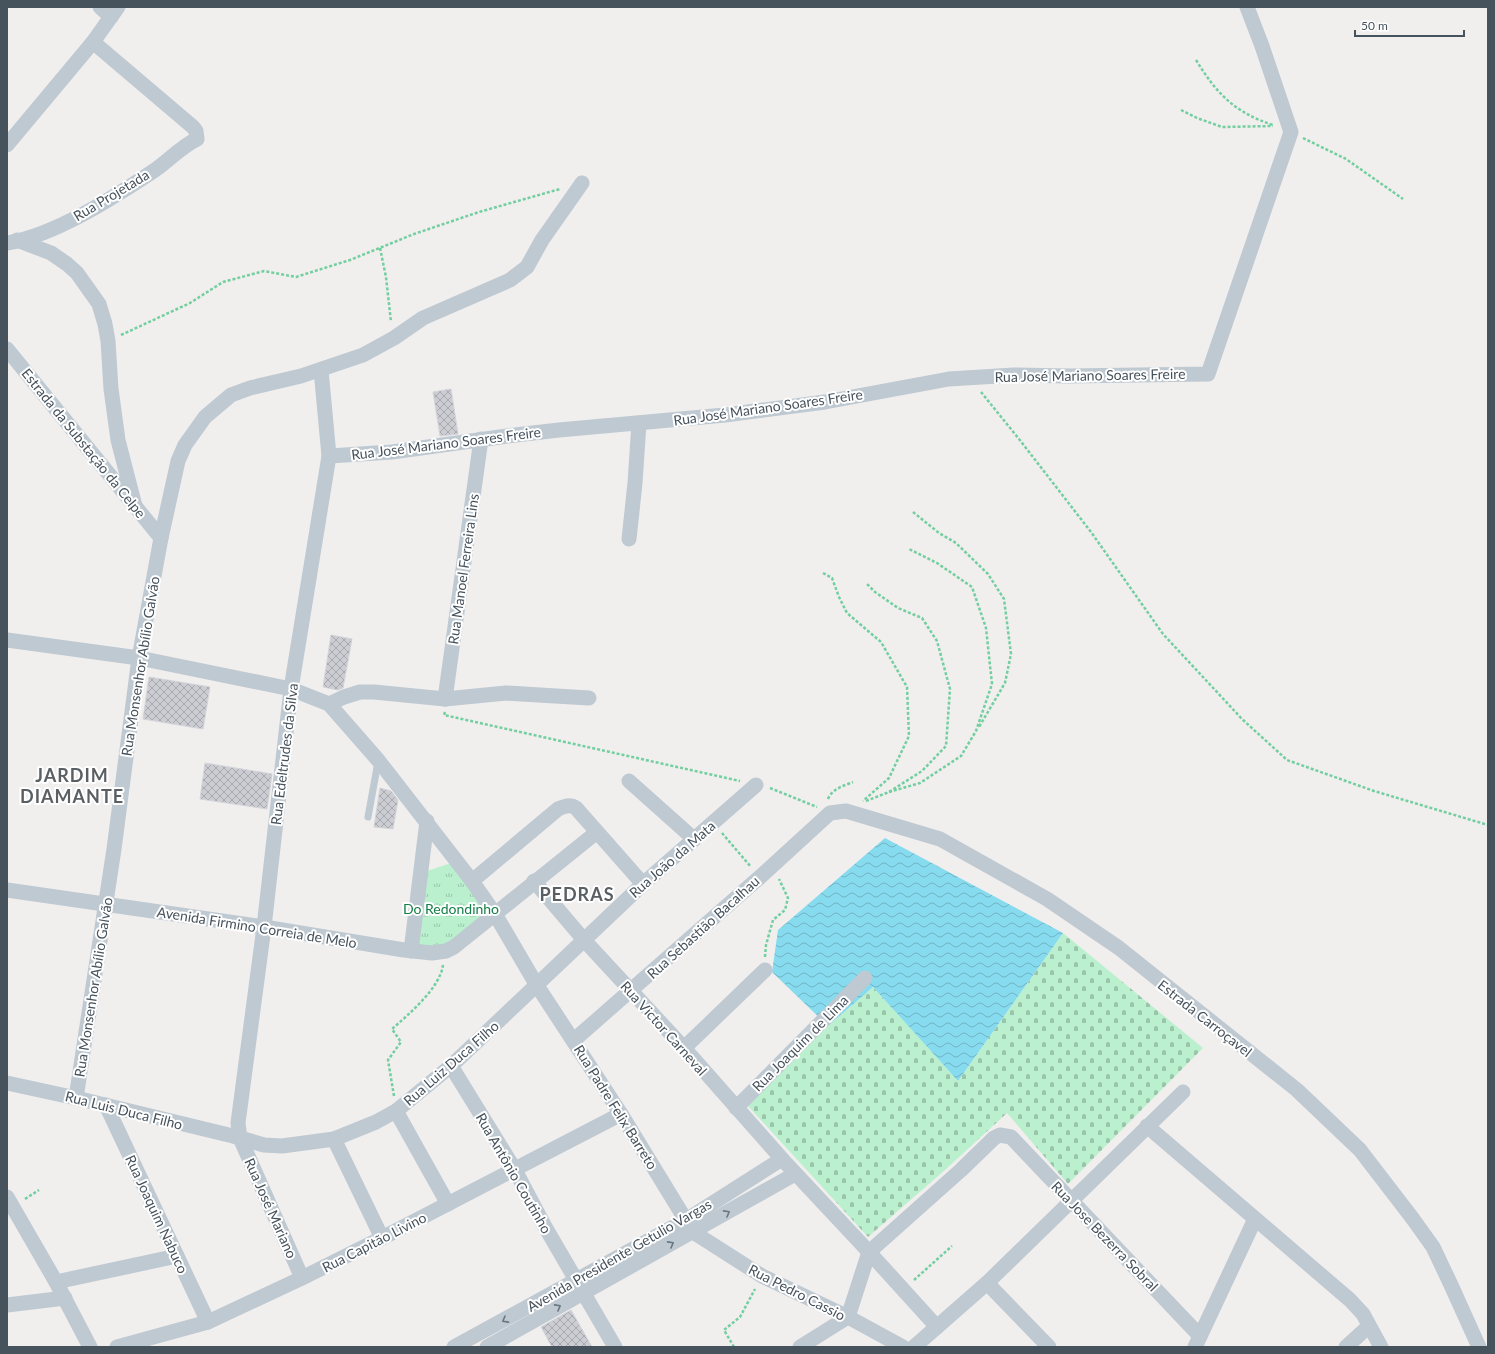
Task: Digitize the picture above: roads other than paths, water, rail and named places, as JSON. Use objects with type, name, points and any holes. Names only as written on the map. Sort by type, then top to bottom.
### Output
[{"type":"street","points":[[7,145],[93,42],[114,12],[100,7]]},
{"type":"street","name":"Rua José Mariano Soares Freire","points":[[329,456],[392,452],[481,439],[559,430],[725,415],[825,402],[950,379],[1014,375],[1068,376],[1208,374],[1291,132],[1247,7]]},
{"type":"street","name":"Rua Projetada","points":[[12,241],[56,227],[97,206],[150,173],[197,139],[196,131],[193,127],[93,42]]},
{"type":"street","name":"Rua Monsenhor Abílio Galvão","points":[[76,1098],[114,849],[139,658],[161,538],[178,461],[185,445],[205,417],[219,404],[239,392],[321,370],[363,354],[394,338],[423,318],[510,280],[527,268],[542,240],[582,182]]},
{"type":"street","points":[[12,241],[51,253],[67,264],[77,273],[99,304],[108,340],[110,390],[118,440],[135,506]]},
{"type":"street","name":"Estrada da Substação da Celpe","points":[[7,349],[161,538]]},
{"type":"street","name":"Rua Edeltrudes da Silva","points":[[240,1138],[238,1117],[264,927],[291,689],[329,456],[321,370]]},
{"type":"street","points":[[629,539],[639,423]]},
{"type":"street","name":"Rua Manoel Ferreira Lins","points":[[445,699],[481,439]]},
{"type":"street","points":[[7,640],[139,658],[291,689],[329,704],[360,692],[389,693],[445,699],[506,693],[589,698]]},
{"type":"street","name":"Rua Padre Felix Barreto","points":[[329,704],[378,760],[427,821],[495,914],[536,984],[621,1114],[689,1226]]},
{"type":"street","points":[[630,782],[694,839]]},
{"type":"street","name":"Rua João da Mata","points":[[536,984],[643,884],[756,785]]},
{"type":"street","points":[[472,881],[558,809],[573,806],[643,884]]},
{"type":"street","name":"Estrada Carroçavel","points":[[830,813],[846,811],[940,839],[1047,899],[1119,948],[1297,1090],[1360,1150],[1433,1247],[1479,1347]]},
{"type":"street","name":"Rua Sebastião Bacalhau","points":[[574,1040],[760,877],[830,813]]},
{"type":"street","points":[[411,951],[427,821]]},
{"type":"street","name":"Avenida Firmino Correia de Melo","points":[[7,890],[432,953],[446,951],[454,947],[534,881],[597,832]]},
{"type":"street","name":"Rua Victor Carneval","points":[[534,881],[584,940],[684,1048],[795,1174],[937,1327]]},
{"type":"street","points":[[684,1048],[765,970]]},
{"type":"street","name":"Rua Joaquim de Lima","points":[[736,1108],[865,978]]},
{"type":"street","name":"Rua Luiz Duca Filho","points":[[240,1138],[264,1145],[282,1146],[334,1139],[376,1122],[396,1110],[451,1066],[536,984]]},
{"type":"street","name":"Rua Antônio Coutinho","points":[[451,1066],[515,1170],[544,1225],[615,1347]]},
{"type":"street","name":"Rua Luis Duca Filho","points":[[7,1083],[106,1105],[240,1138]]},
{"type":"street","points":[[914,1347],[986,1283],[1183,1092]]},
{"type":"street","name":"Rua Joaquim Nabuco","points":[[106,1105],[208,1322]]},
{"type":"street","points":[[396,1110],[448,1204]]},
{"type":"street","name":"Rua Capitão Livino","points":[[117,1347],[208,1322],[302,1278],[382,1238],[621,1114]]},
{"type":"street","points":[[1147,1126],[1350,1300],[1363,1314],[1381,1347]]},
{"type":"street","name":"Rua Jose Bezerra Sobral","points":[[869,1252],[961,1170],[994,1138],[1000,1135],[1011,1137],[1198,1341]]},
{"type":"street","name":"Rua José Mariano","points":[[240,1138],[302,1278]]},
{"type":"street","points":[[334,1139],[382,1238]]},
{"type":"street","name":"Avenida Presidente Getulio Vargas","points":[[491,1346],[584,1293],[689,1226],[782,1159]]},
{"type":"street","name":"Avenida Presidente Getulio Vargas","points":[[454,1347],[484,1332],[576,1280],[795,1174]]},
{"type":"street","points":[[7,1198],[56,1282],[90,1347]]},
{"type":"street","points":[[1198,1341],[1255,1219]]},
{"type":"street","name":"Rua Pedro Cassio","points":[[689,1226],[762,1276],[848,1317],[903,1347]]},
{"type":"street","points":[[800,1347],[848,1317],[869,1252]]},
{"type":"street","points":[[56,1282],[176,1256]]},
{"type":"street","points":[[986,1283],[1049,1347]]},
{"type":"street","points":[[7,1305],[64,1298]]},
{"type":"street","points":[[1346,1347],[1369,1326]]},
{"type":"street","points":[[484,1332],[491,1346]]},
{"type":"lane","points":[[368,817],[378,760]]},
{"type":"water","points":[[885,838],[1063,933],[958,1081],[873,987],[828,1026],[772,972],[778,930]]},
{"type":"district","name":"JARDIM DIAMANTE","points":[[72,785]]},
{"type":"district","name":"PEDRAS","points":[[577,894]]},
{"type":"park label","name":"Do Redondinho","points":[[451,908]]}]
